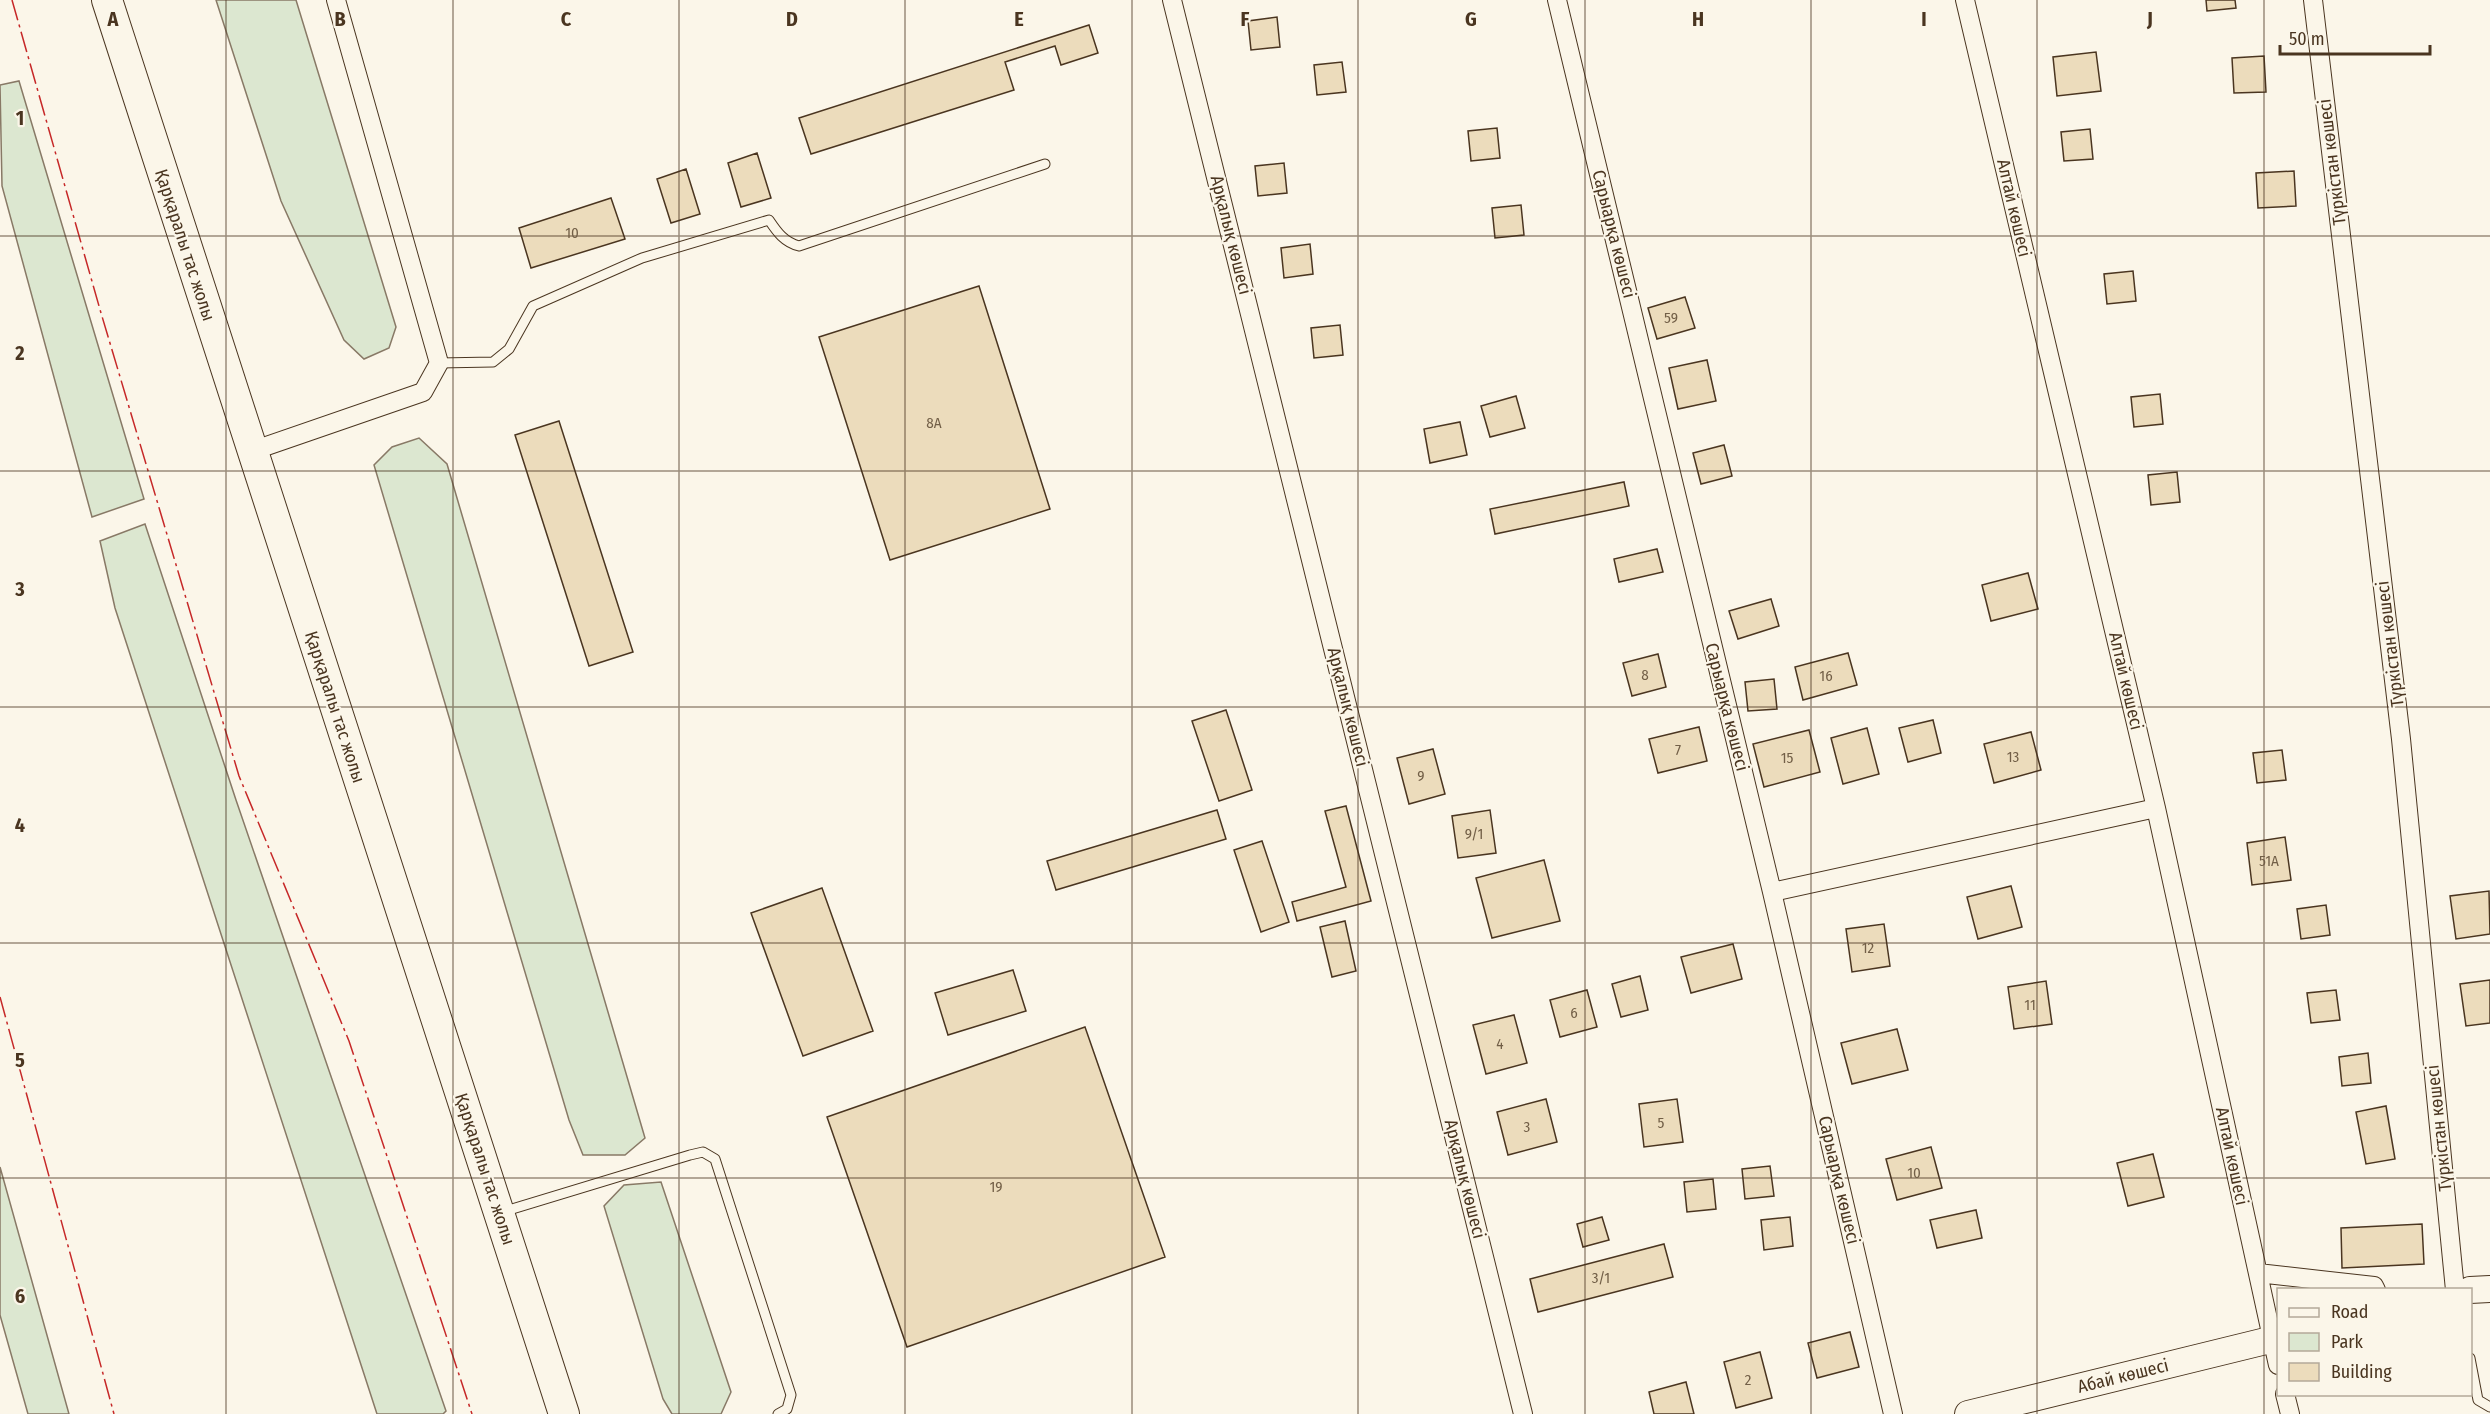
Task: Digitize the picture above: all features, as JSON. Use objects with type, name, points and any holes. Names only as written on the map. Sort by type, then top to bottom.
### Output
[{"type":"highway","name":"Қарқаралы тас жолы","points":[[107,0],[564,1414]]},
{"type":"main road","points":[[2472,1290],[2490,1288]]},
{"type":"main road","name":"Абай көшесі","points":[[1968,1414],[2276,1339]]},
{"type":"street","points":[[252,451],[423,392],[439,363],[336,0]]},
{"type":"street","name":"Арқалық көшесі","points":[[1172,0],[1523,1414]]},
{"type":"street","name":"Сарыарқа көшесі","points":[[1557,0],[1772,892],[1893,1414]]},
{"type":"street","name":"Алтай көшесі","points":[[1965,0],[2156,808],[2258,1273],[2276,1339]]},
{"type":"street","name":"Түркістан көшесі","points":[[2313,0],[2401,739],[2455,1288]]},
{"type":"street","points":[[1772,892],[2156,808]]},
{"type":"street","points":[[2258,1273],[2374,1286],[2375,1288]]},
{"type":"street","points":[[2285,1396],[2290,1414]]},
{"type":"lane","points":[[439,363],[494,362],[509,349],[533,306],[642,258],[769,219],[779,235],[789,244],[799,246],[1045,164]]},
{"type":"lane","points":[[500,1213],[690,1155],[703,1152],[715,1159],[791,1395],[787,1409],[778,1414]]},
{"type":"lane","points":[[2472,1368],[2478,1400],[2490,1407]]},
{"type":"green space","points":[[216,0],[296,0],[396,327],[389,348],[364,359],[344,340],[281,201]]},
{"type":"green space","points":[[19,81],[144,499],[92,517],[2,186],[0,85]]},
{"type":"green space","points":[[419,438],[447,464],[645,1138],[625,1155],[583,1155],[569,1120],[374,465],[392,447]]},
{"type":"green space","points":[[145,524],[236,800],[446,1411],[443,1414],[377,1414],[115,608],[100,541]]},
{"type":"green space","points":[[0,1167],[69,1414],[28,1414],[0,1315]]},
{"type":"green space","points":[[661,1182],[731,1392],[721,1414],[672,1414],[663,1399],[604,1206],[624,1185]]},
{"type":"building","points":[[2206,0],[2235,0],[2236,8],[2207,11]]},
{"type":"building","points":[[1277,17],[1280,47],[1251,50],[1248,21]]},
{"type":"building","points":[[1089,25],[1098,53],[1061,65],[1055,46],[1005,62],[1014,90],[811,154],[799,118]]},
{"type":"building","points":[[2096,52],[2101,91],[2057,96],[2053,57]]},
{"type":"building","points":[[2264,56],[2266,92],[2234,93],[2232,58]]},
{"type":"building","points":[[1342,62],[1346,92],[1317,95],[1314,65]]},
{"type":"building","points":[[1497,128],[1500,158],[1471,161],[1468,131]]},
{"type":"building","points":[[2090,129],[2093,159],[2064,161],[2061,132]]},
{"type":"building","points":[[757,153],[771,198],[741,207],[728,163]]},
{"type":"building","points":[[1284,163],[1287,193],[1258,196],[1255,166]]},
{"type":"building","points":[[686,169],[700,214],[671,223],[657,179]]},
{"type":"building","points":[[2294,171],[2296,206],[2258,208],[2256,173]]},
{"type":"building","points":[[611,198],[625,239],[531,268],[519,228]]},
{"type":"building","points":[[1521,205],[1524,235],[1495,238],[1492,208]]},
{"type":"building","points":[[1310,244],[1313,274],[1284,278],[1281,248]]},
{"type":"building","points":[[2133,271],[2136,301],[2107,304],[2104,274]]},
{"type":"building","points":[[979,286],[1050,509],[890,560],[819,337]]},
{"type":"building","points":[[1685,297],[1695,328],[1657,339],[1648,308]]},
{"type":"building","points":[[1340,325],[1343,355],[1314,358],[1311,328]]},
{"type":"building","points":[[1707,360],[1716,401],[1678,409],[1669,368]]},
{"type":"building","points":[[2160,394],[2163,424],[2134,427],[2131,397]]},
{"type":"building","points":[[1516,396],[1525,428],[1490,437],[1481,406]]},
{"type":"building","points":[[559,421],[633,652],[589,666],[515,435]]},
{"type":"building","points":[[1460,422],[1467,455],[1430,463],[1424,429]]},
{"type":"building","points":[[1724,445],[1732,476],[1701,484],[1693,453]]},
{"type":"building","points":[[2177,472],[2180,502],[2151,505],[2148,475]]},
{"type":"building","points":[[1624,482],[1629,506],[1495,534],[1490,509]]},
{"type":"building","points":[[1657,549],[1663,572],[1619,582],[1614,559]]},
{"type":"building","points":[[2028,573],[2038,609],[1991,621],[1982,585]]},
{"type":"building","points":[[1771,599],[1779,626],[1738,639],[1729,611]]},
{"type":"building","points":[[1848,653],[1857,685],[1803,700],[1795,667]]},
{"type":"building","points":[[1658,654],[1666,687],[1632,696],[1623,663]]},
{"type":"building","points":[[1774,679],[1777,709],[1748,711],[1745,682]]},
{"type":"building","points":[[1226,710],[1252,790],[1219,801],[1192,721]]},
{"type":"building","points":[[1933,720],[1941,753],[1908,762],[1899,728]]},
{"type":"building","points":[[1699,727],[1707,761],[1658,773],[1649,739]]},
{"type":"building","points":[[1867,728],[1879,774],[1843,784],[1831,738]]},
{"type":"building","points":[[1809,730],[1820,772],[1764,787],[1753,744]]},
{"type":"building","points":[[2031,732],[2041,770],[1994,783],[1984,744]]},
{"type":"building","points":[[1433,749],[1445,794],[1409,804],[1397,758]]},
{"type":"building","points":[[2282,750],[2286,780],[2257,783],[2253,753]]},
{"type":"building","points":[[1346,806],[1371,901],[1297,921],[1292,902],[1346,887],[1325,811]]},
{"type":"building","points":[[1217,810],[1226,839],[1056,890],[1047,861]]},
{"type":"building","points":[[1490,810],[1496,853],[1458,858],[1452,816]]},
{"type":"building","points":[[2285,837],[2291,880],[2252,885],[2247,843]]},
{"type":"building","points":[[1262,841],[1289,922],[1261,932],[1234,850]]},
{"type":"building","points":[[1544,860],[1560,921],[1492,938],[1476,878]]},
{"type":"building","points":[[2011,886],[2022,927],[1978,939],[1967,897]]},
{"type":"building","points":[[822,888],[873,1031],[803,1056],[751,913]]},
{"type":"building","points":[[2489,891],[2490,934],[2456,939],[2450,896]]},
{"type":"building","points":[[2326,905],[2330,935],[2301,939],[2297,909]]},
{"type":"building","points":[[1345,921],[1356,971],[1332,977],[1320,927]]},
{"type":"building","points":[[1884,924],[1890,966],[1852,972],[1846,929]]},
{"type":"building","points":[[1733,944],[1742,979],[1691,993],[1681,957]]},
{"type":"building","points":[[1013,970],[1026,1011],[948,1035],[935,993]]},
{"type":"building","points":[[1640,976],[1648,1010],[1621,1017],[1612,984]]},
{"type":"building","points":[[2490,980],[2490,1023],[2466,1026],[2460,984]]},
{"type":"building","points":[[2046,981],[2052,1024],[2014,1029],[2008,987]]},
{"type":"building","points":[[1587,990],[1597,1027],[1560,1037],[1550,1000]]},
{"type":"building","points":[[2336,990],[2340,1020],[2311,1023],[2307,993]]},
{"type":"building","points":[[1514,1015],[1527,1063],[1486,1074],[1473,1025]]},
{"type":"building","points":[[1085,1027],[1165,1257],[907,1347],[827,1117]]},
{"type":"building","points":[[1897,1029],[1908,1070],[1852,1084],[1841,1043]]},
{"type":"building","points":[[2368,1053],[2371,1083],[2342,1086],[2339,1057]]},
{"type":"building","points":[[1546,1099],[1557,1142],[1508,1155],[1497,1112]]},
{"type":"building","points":[[1677,1099],[1683,1142],[1644,1147],[1639,1104]]},
{"type":"building","points":[[2386,1106],[2395,1159],[2366,1164],[2356,1112]]},
{"type":"building","points":[[1931,1147],[1942,1188],[1897,1200],[1886,1159]]},
{"type":"building","points":[[2153,1154],[2164,1197],[2128,1206],[2117,1163]]},
{"type":"building","points":[[1770,1166],[1774,1196],[1745,1199],[1742,1169]]},
{"type":"building","points":[[1713,1179],[1716,1209],[1687,1212],[1684,1182]]},
{"type":"building","points":[[1976,1210],[1982,1238],[1937,1248],[1930,1220]]},
{"type":"building","points":[[1602,1217],[1609,1240],[1583,1247],[1577,1224]]},
{"type":"building","points":[[1790,1217],[1793,1246],[1764,1250],[1761,1220]]},
{"type":"building","points":[[2422,1224],[2424,1264],[2342,1268],[2341,1228]]},
{"type":"building","points":[[1664,1244],[1673,1277],[1538,1312],[1530,1279]]},
{"type":"building","points":[[1850,1332],[1859,1367],[1817,1378],[1808,1343]]},
{"type":"building","points":[[1760,1352],[1772,1398],[1736,1408],[1724,1362]]},
{"type":"building","points":[[1686,1382],[1694,1414],[1654,1414],[1649,1392]]},
{"type":"power","points":[[12,0],[101,313],[239,776],[349,1041],[472,1414]]},
{"type":"power","points":[[0,997],[114,1414]]}]
